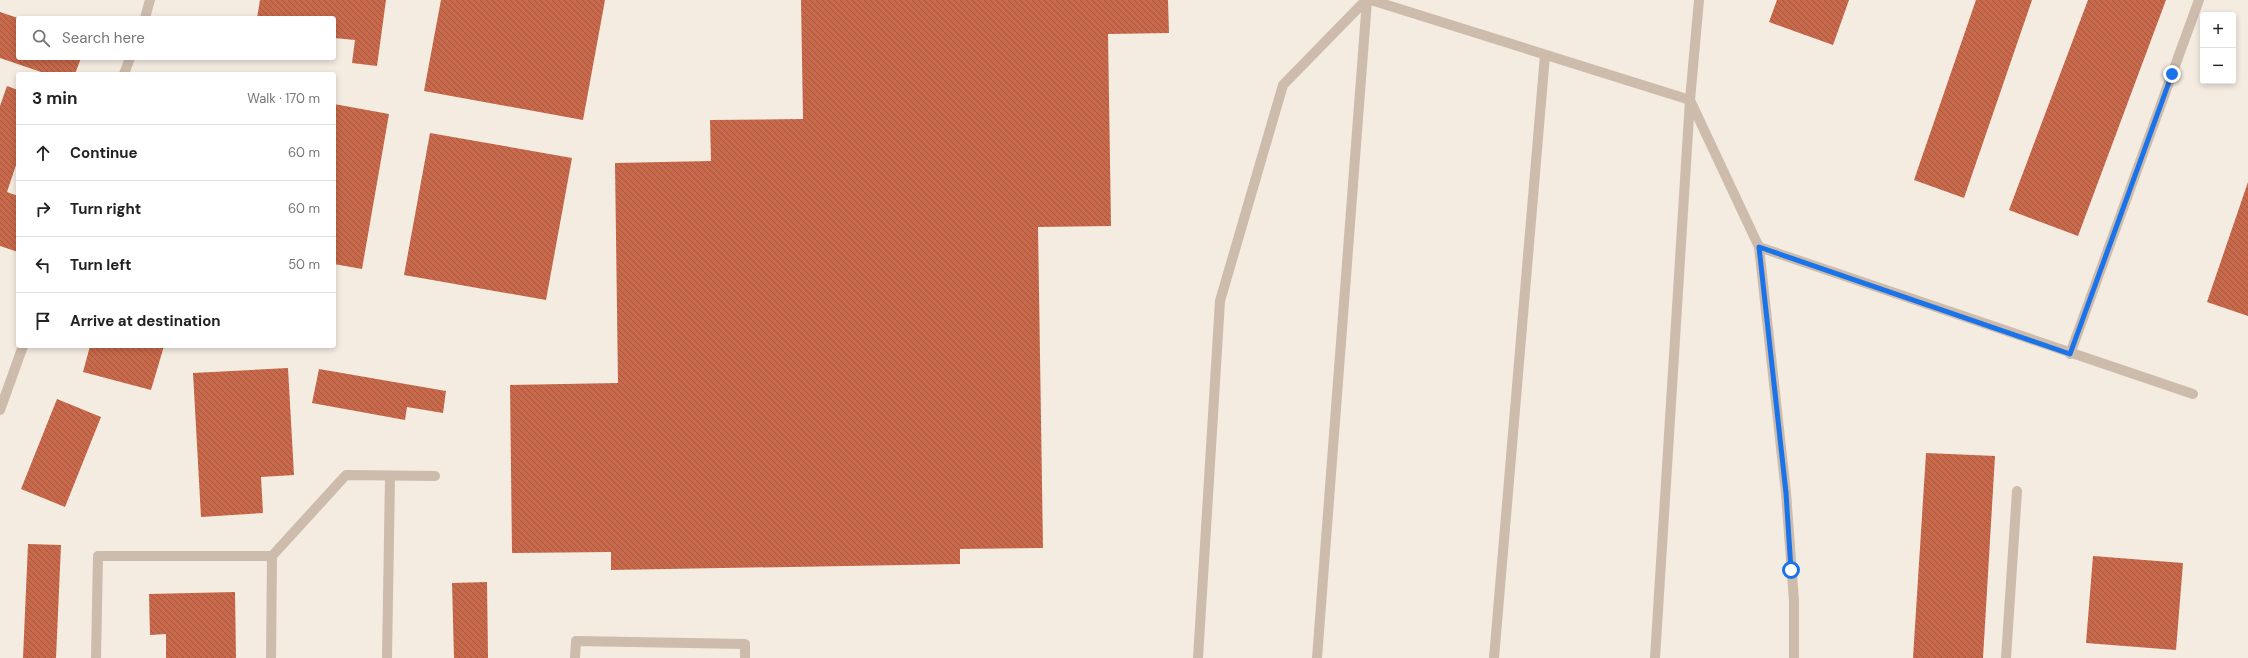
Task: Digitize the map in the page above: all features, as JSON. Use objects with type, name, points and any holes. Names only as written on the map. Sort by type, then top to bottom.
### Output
[{"type":"street","points":[[146,16],[150,0]]},
{"type":"street","points":[[1198,658],[1220,301],[1282,85],[1366,0]]},
{"type":"street","points":[[1317,658],[1366,0]]},
{"type":"street","points":[[1370,0],[1690,100],[1759,247],[1786,493],[1794,601],[1794,658]]},
{"type":"street","points":[[1655,658],[1690,100],[1699,0]]},
{"type":"street","points":[[2070,354],[2199,0]]},
{"type":"street","points":[[1494,658],[1545,55]]},
{"type":"street","points":[[125,72],[129,60]]},
{"type":"street","points":[[1759,247],[2070,354],[2193,394]]},
{"type":"street","points":[[0,410],[22,348]]},
{"type":"street","points":[[271,658],[272,556],[346,475],[435,476]]},
{"type":"street","points":[[387,658],[390,476]]},
{"type":"street","points":[[2006,658],[2017,492]]},
{"type":"street","points":[[96,658],[98,556],[272,556]]},
{"type":"street","points":[[576,658],[576,641],[745,644],[745,658]]},
{"type":"building","points":[[260,0],[386,0],[377,66],[352,63],[355,40],[336,38],[336,16],[257,16]]},
{"type":"building","points":[[441,0],[605,0],[583,120],[424,91]]},
{"type":"building","points":[[801,0],[1168,0],[1169,33],[1108,34],[1111,226],[1038,227],[1043,548],[960,549],[960,564],[611,570],[611,552],[512,553],[510,385],[618,383],[615,163],[711,161],[710,120],[803,119]]},
{"type":"building","points":[[1777,0],[1849,0],[1833,45],[1769,22]]},
{"type":"building","points":[[1976,0],[2032,0],[1964,198],[1914,180]]},
{"type":"building","points":[[2088,0],[2166,0],[2078,236],[2009,210]]},
{"type":"building","points":[[0,12],[16,17],[16,60],[80,60],[76,72],[41,72],[0,58]]},
{"type":"building","points":[[7,86],[16,89],[16,165],[7,192],[16,195],[16,251],[0,246],[0,106]]},
{"type":"building","points":[[336,104],[389,114],[362,269],[336,264]]},
{"type":"building","points":[[430,133],[572,158],[546,300],[404,275]]},
{"type":"building","points":[[2248,182],[2248,316],[2207,302]]},
{"type":"building","points":[[89,348],[163,348],[151,390],[83,372]]},
{"type":"building","points":[[288,368],[294,475],[261,477],[263,513],[201,517],[193,373]]},
{"type":"building","points":[[319,369],[446,391],[443,413],[407,407],[405,420],[312,403]]},
{"type":"building","points":[[57,399],[101,417],[65,507],[21,489]]},
{"type":"building","points":[[1926,453],[1995,456],[1983,658],[1913,658]]},
{"type":"building","points":[[28,544],[61,545],[56,658],[23,658]]},
{"type":"building","points":[[2093,556],[2183,563],[2176,650],[2086,643]]},
{"type":"building","points":[[487,582],[488,658],[454,658],[452,583]]},
{"type":"building","points":[[235,592],[236,658],[166,658],[166,634],[150,635],[149,594]]},
{"type":"route","points":[[1791,570],[1786,493],[1759,247],[2070,354],[2172,74]]}]
